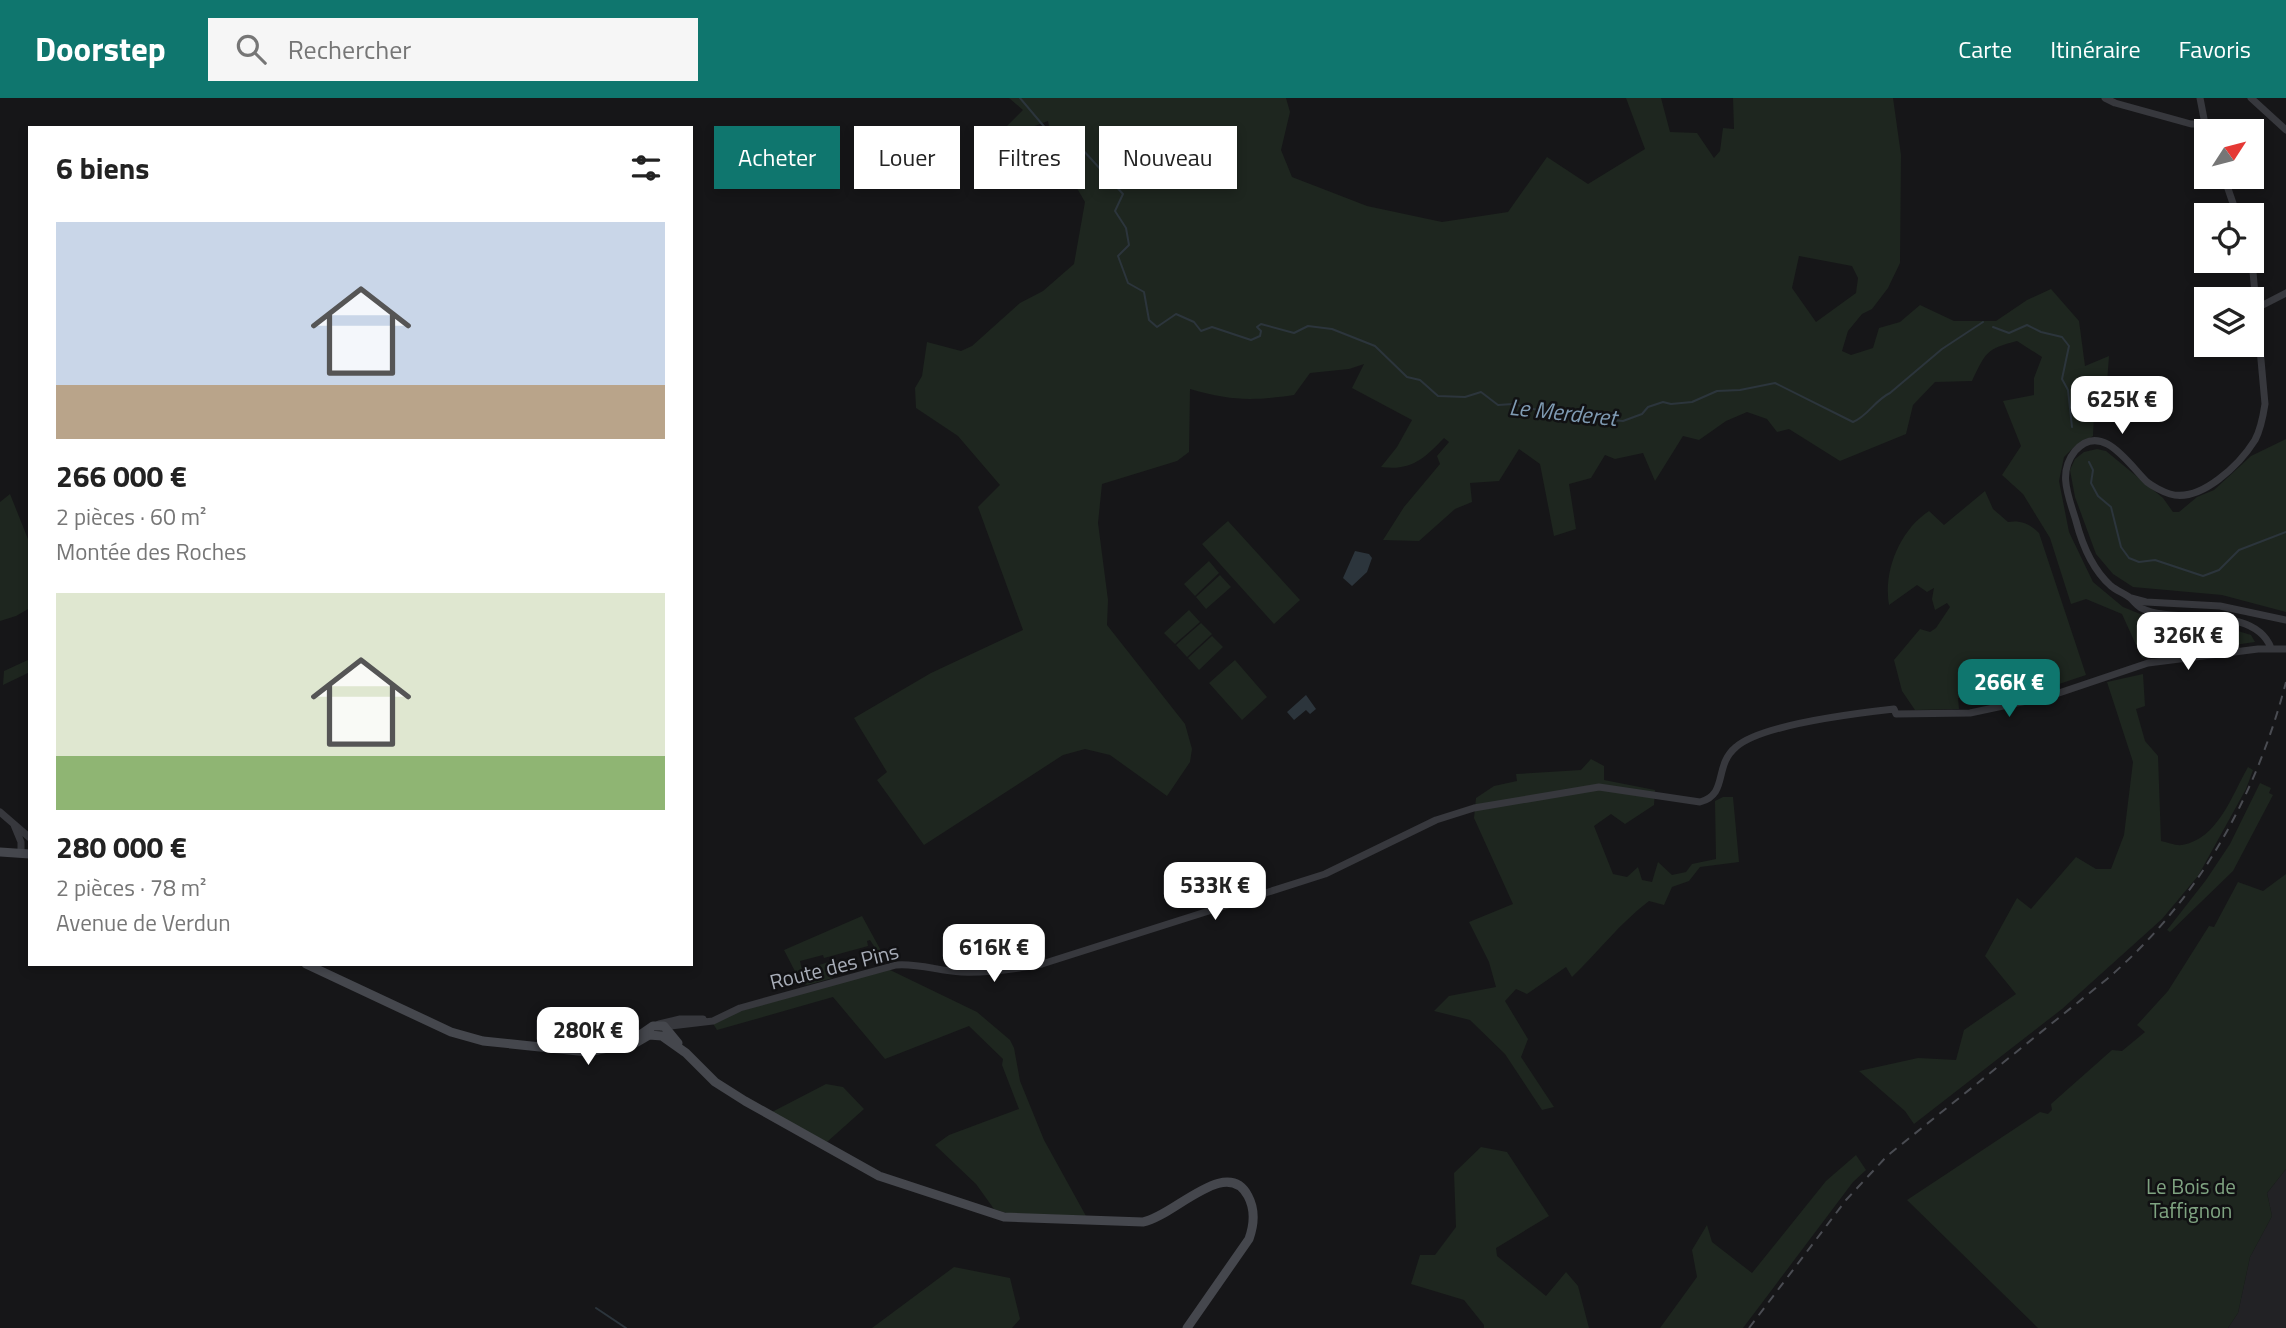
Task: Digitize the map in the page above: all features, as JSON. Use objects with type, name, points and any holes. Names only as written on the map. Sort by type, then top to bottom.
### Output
[{"type":"main road","points":[[0,852],[26,853]]},
{"type":"main road","points":[[310,966],[451,1032],[483,1041],[588,1052],[637,1042],[651,1031],[664,1026],[672,1029],[686,1053],[715,1082],[879,1176],[1004,1217],[1143,1222],[1163,1215],[1210,1184],[1226,1181],[1241,1186],[1253,1209],[1253,1227],[1249,1239],[1187,1328]]},
{"type":"main road","points":[[651,1031],[672,1029]]},
{"type":"street","points":[[2105,98],[2194,125]]},
{"type":"street","points":[[2200,98],[2205,119]]},
{"type":"street","points":[[2251,98],[2286,130]]},
{"type":"street","points":[[2264,304],[2283,295]]},
{"type":"street","points":[[2262,357],[2265,393],[2263,420],[2246,453],[2216,481],[2187,495],[2171,495],[2149,484],[2118,449],[2100,442],[2078,448],[2068,460],[2065,480],[2081,537],[2098,571],[2111,586],[2140,607],[2149,610],[2216,618],[2260,630],[2271,648]]},
{"type":"street","points":[[2129,597],[2157,603],[2220,606],[2286,622]]},
{"type":"street","points":[[2260,630],[2263,638],[2259,649],[2286,649]]},
{"type":"street","name":"Route des Pins","points":[[651,1031],[712,1021],[765,1001],[896,965],[908,964],[960,972],[1042,964],[1325,874],[1436,820],[1474,807],[1599,787],[1700,802],[1711,799],[1717,793],[1722,767],[1728,755],[1748,738],[1764,732],[1868,711],[1894,709],[1896,714],[1909,715],[1970,713],[2050,696],[2148,663],[2259,649]]},
{"type":"street","points":[[0,812],[28,836]]},
{"type":"street","points":[[14,824],[26,853]]},
{"type":"street","name":"Route des Pins","points":[[664,1026],[672,1029]]},
{"type":"shaded area","points":[[1355,551],[1369,554],[1372,558],[1367,572],[1352,586],[1343,578]]},
{"type":"shaded area","points":[[1306,695],[1316,709],[1310,714],[1306,710],[1294,720],[1287,712]]},
{"type":"shaded area","points":[[2286,1169],[2286,1328],[2228,1328],[2238,1313],[2250,1257],[2272,1216],[2267,1193]]},
{"type":"green space","points":[[1009,98],[1286,98],[1290,112],[1281,150],[1292,177],[1367,206],[1442,222],[1508,212],[1547,157],[1588,184],[1645,149],[1626,98],[1661,98],[1670,132],[1697,133],[1714,158],[1720,151],[1723,128],[1734,129],[1733,98],[1893,98],[1901,155],[1900,263],[1888,288],[1872,309],[1862,314],[1848,331],[1842,351],[1851,355],[1873,348],[1879,328],[1900,322],[1920,305],[1954,321],[1996,321],[2027,300],[2051,289],[2079,321],[2085,366],[2109,356],[2105,410],[2094,413],[2093,436],[2064,457],[2059,481],[2069,532],[2093,582],[2123,607],[2155,620],[2215,624],[2251,635],[2255,642],[2142,658],[2122,614],[2086,599],[2071,604],[2050,538],[2023,494],[2002,475],[2021,446],[2003,401],[2034,395],[2034,378],[2042,357],[2017,341],[1988,353],[1972,381],[1935,382],[1913,405],[1906,434],[1840,461],[1789,429],[1777,432],[1767,419],[1747,412],[1726,421],[1699,440],[1683,436],[1655,481],[1643,453],[1615,459],[1605,455],[1591,478],[1569,484],[1576,529],[1554,536],[1540,464],[1519,449],[1499,481],[1470,483],[1472,502],[1455,509],[1419,541],[1383,540],[1404,507],[1440,464],[1437,456],[1449,442],[1444,438],[1430,452],[1409,465],[1381,467],[1397,447],[1412,420],[1352,388],[1364,364],[1349,369],[1310,373],[1294,395],[1242,399],[1190,389],[1189,452],[1177,461],[1102,484],[1098,523],[1108,600],[1107,625],[1185,724],[1192,749],[1190,762],[1167,796],[1110,755],[1085,749],[1063,755],[924,845],[877,780],[887,772],[854,718],[931,673],[1023,630],[978,507],[1000,485],[958,436],[916,408],[915,388],[922,376],[927,342],[961,351],[972,346],[1020,303],[1043,291],[1074,264],[1085,202],[1077,189],[1085,189],[1085,126],[1049,126],[1048,121],[1035,126],[1007,126],[1023,110]],"holes":[[[1799,256],[1852,266],[1858,278],[1856,293],[1816,322],[1792,288]]]},
{"type":"green space","points":[[2286,439],[2286,612],[2222,595],[2133,587],[2113,574],[2096,554],[2075,497],[2070,470],[2075,459],[2084,452],[2097,449],[2106,451],[2163,498],[2173,512],[2179,512],[2197,497],[2214,490],[2251,456]]},
{"type":"green space","points":[[1985,491],[1993,509],[2008,522],[2025,523],[2039,533],[2086,675],[2023,696],[2021,686],[1958,698],[1959,709],[1915,710],[1902,691],[1894,660],[1920,629],[1930,632],[1936,628],[1950,607],[1947,603],[1935,610],[1932,599],[1934,588],[1927,592],[1917,585],[1889,605],[1891,565],[1902,540],[1929,511],[1944,525]]},
{"type":"green space","points":[[10,494],[28,539],[28,609],[0,621],[0,502]]},
{"type":"green space","points":[[1228,521],[1300,600],[1274,624],[1202,544]]},
{"type":"green space","points":[[1209,561],[1219,573],[1195,596],[1184,584]]},
{"type":"green space","points":[[1220,575],[1231,587],[1206,609],[1196,597]]},
{"type":"green space","points":[[1189,610],[1200,622],[1175,644],[1164,633]]},
{"type":"green space","points":[[1201,623],[1212,634],[1187,657],[1176,645]]},
{"type":"green space","points":[[1212,636],[1223,647],[1199,670],[1188,658]]},
{"type":"green space","points":[[28,660],[28,673],[3,685],[4,671]]},
{"type":"green space","points":[[1235,660],[1267,697],[1242,720],[1209,683]]},
{"type":"green space","points":[[2143,674],[2145,706],[2136,709],[2145,741],[2158,756],[2161,841],[2182,845],[2205,834],[2230,802],[2248,767],[2253,770],[2246,789],[2198,876],[2162,919],[2062,1009],[1914,1124],[1905,1111],[1859,1071],[1918,1058],[1956,1060],[1964,1030],[2016,994],[1985,956],[2017,898],[2031,909],[2076,857],[2096,869],[2111,869],[2124,835],[2133,762],[2107,682]]},
{"type":"green space","points":[[1591,759],[1604,766],[1604,780],[1655,790],[1654,805],[1625,824],[1611,814],[1594,826],[1613,874],[1627,877],[1638,867],[1642,880],[1652,882],[1658,862],[1672,875],[1686,872],[1692,864],[1716,859],[1715,801],[1723,797],[1733,797],[1739,862],[1700,867],[1689,881],[1672,887],[1664,905],[1649,901],[1638,910],[1572,977],[1566,967],[1527,994],[1516,989],[1505,1001],[1528,1039],[1521,1057],[1554,1107],[1542,1110],[1505,1054],[1470,1020],[1434,1011],[1449,996],[1496,987],[1489,962],[1469,922],[1513,904],[1474,818],[1476,798],[1494,786],[1517,781],[1516,774],[1581,770]]},
{"type":"green space","points":[[2260,783],[2271,788],[2269,793],[2273,795],[2233,871],[2170,932],[2167,930],[2230,844]]},
{"type":"green space","name":"Le Bois de Taffignon","points":[[2286,874],[2286,1169],[2267,1193],[2272,1216],[2250,1257],[2238,1313],[2228,1328],[2038,1328],[1907,1200],[2040,1112],[2048,1114],[2052,1110],[2051,1104],[2112,1050],[2122,1051],[2145,1032],[2137,1025],[2168,991],[2209,926],[2214,927],[2238,882],[2263,891]]},
{"type":"green space","points":[[862,916],[886,960],[883,960],[870,940],[867,941],[868,946],[824,958],[823,955],[800,961],[802,971],[828,962],[833,978],[807,985],[801,983],[784,950]]},
{"type":"green space","points":[[888,969],[977,1012],[1010,1040],[1020,1081],[1044,1140],[1086,1216],[1006,1213],[994,1209],[976,1184],[935,1145],[949,1135],[1019,1109],[1002,1065],[1003,1059],[969,1026],[885,1059],[833,997],[717,1030],[712,1022],[744,1010]]},
{"type":"green space","points":[[826,1084],[843,1087],[864,1109],[827,1142],[772,1112]]},
{"type":"green space","points":[[1481,1147],[1507,1152],[1549,1216],[1496,1248],[1497,1256],[1546,1296],[1566,1272],[1578,1286],[1589,1328],[1484,1328],[1464,1300],[1411,1284],[1420,1255],[1435,1255],[1456,1227],[1454,1173]]},
{"type":"green space","points":[[1856,1155],[1866,1170],[1853,1182],[1743,1328],[1660,1328],[1697,1277],[1692,1250],[1707,1225],[1712,1242],[1752,1273],[1826,1181]]},
{"type":"green space","points":[[954,1267],[1010,1278],[1020,1319],[1012,1328],[872,1328]]},
{"type":"waterway","name":"Le Merderet","points":[[1020,98],[1058,143],[1082,149],[1123,194],[1115,211],[1126,228],[1129,245],[1118,256],[1128,283],[1144,292],[1149,320],[1157,327],[1176,314],[1194,322],[1201,331],[1212,327],[1251,340],[1260,336],[1261,331],[1257,327],[1261,324],[1294,333],[1308,326],[1332,329],[1375,346],[1407,377],[1420,380],[1438,396],[1465,397],[1481,392],[1498,405],[1513,404],[1562,416],[1623,421],[1663,402],[1692,402],[1717,391],[1740,390],[1775,383],[1853,422],[1942,349],[1983,322]]},
{"type":"waterway","name":"Le Merderet","points":[[1993,327],[2009,333],[2027,325],[2062,337],[2069,346],[2062,379],[2068,390],[2072,427]]},
{"type":"waterway","name":"Le Merderet","points":[[2089,462],[2093,470],[2091,483],[2098,496],[2111,507],[2121,547],[2129,558],[2139,562],[2155,560],[2203,576],[2219,570],[2239,550],[2286,532]]},
{"type":"waterway","points":[[596,1308],[626,1328]]},
{"type":"railway","points":[[1749,1328],[1846,1200],[1887,1156],[2107,979],[2140,949],[2169,916],[2196,881],[2240,806],[2258,766],[2286,682]]}]
